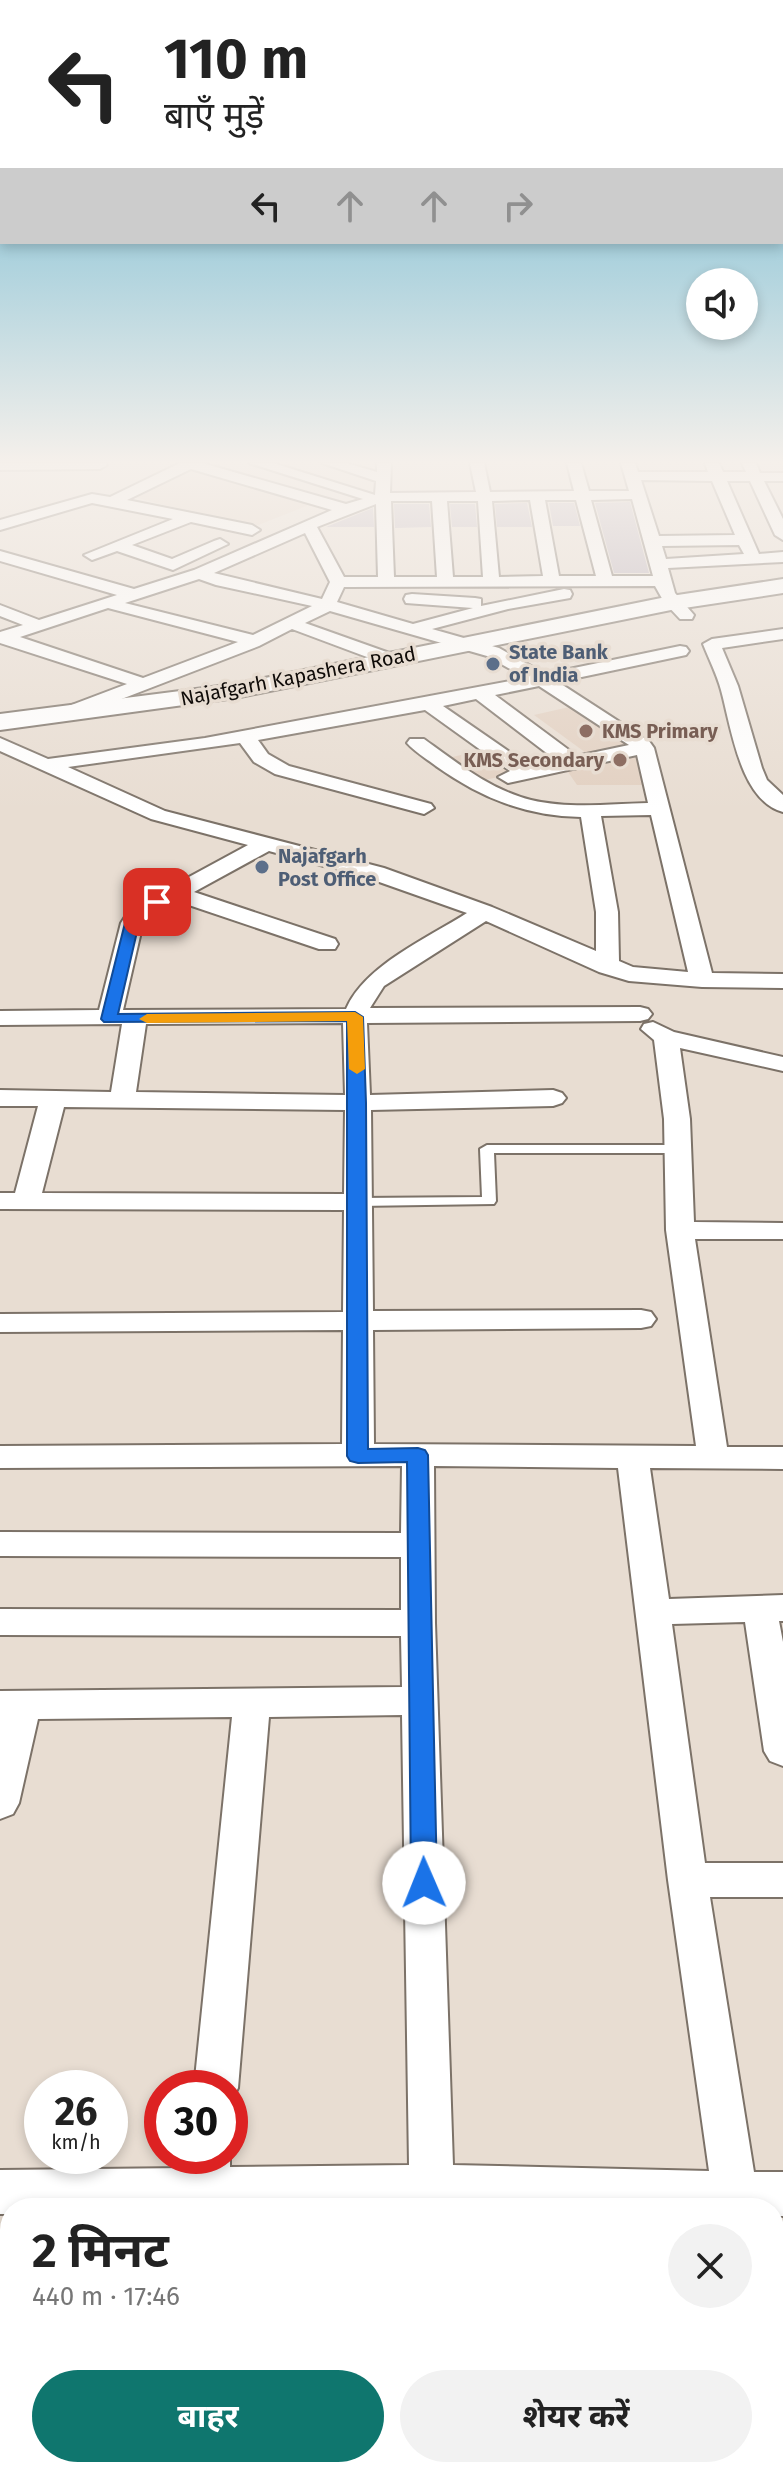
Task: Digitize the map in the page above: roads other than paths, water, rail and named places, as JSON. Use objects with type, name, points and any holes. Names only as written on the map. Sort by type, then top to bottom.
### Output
[{"type":"main road","name":"Najafgarh Kapashera Road","points":[[0,722],[235,691],[462,644],[781,592]]},
{"type":"main road","name":"Najafgarh Kapashera Road","points":[[0,732],[59,729],[200,709],[493,652],[679,609]]},
{"type":"street","points":[[79,579],[129,593]]},
{"type":"street","points":[[1,637],[180,579]]},
{"type":"street","points":[[214,579],[328,605],[493,652],[544,681],[644,748],[702,980]]},
{"type":"street","points":[[338,582],[619,579]]},
{"type":"street","points":[[410,630],[507,604],[636,579]]},
{"type":"street","points":[[658,579],[679,609]]},
{"type":"street","points":[[58,716],[293,624],[328,605],[338,582]]},
{"type":"street","points":[[412,599],[507,604]]},
{"type":"street","points":[[103,602],[255,641]]},
{"type":"street","points":[[0,610],[38,625]]},
{"type":"street","points":[[293,624],[389,659]]},
{"type":"street","points":[[782,803],[767,793],[756,777],[712,644],[783,634]]},
{"type":"street","points":[[1,637],[144,684]]},
{"type":"street","points":[[43,765],[246,738],[481,694],[680,651]]},
{"type":"street","points":[[481,694],[573,763]]},
{"type":"street","points":[[428,704],[526,773]]},
{"type":"street","points":[[246,738],[261,758],[282,770],[424,808]]},
{"type":"street","points":[[417,743],[476,784],[530,805],[660,809]]},
{"type":"street","points":[[0,744],[158,815],[376,873],[484,912],[618,970],[702,980],[783,981]]},
{"type":"street","points":[[476,784],[644,748]]},
{"type":"street","points":[[756,777],[783,777]]},
{"type":"street","points":[[590,809],[618,970],[640,1014],[652,1029],[666,1037],[783,1064]]},
{"type":"street","points":[[109,1019],[132,923],[138,914],[264,845]]},
{"type":"street","points":[[174,893],[327,944]]},
{"type":"street","points":[[358,1456],[358,1103],[355,1017],[364,995],[376,981],[484,912]]},
{"type":"street","points":[[0,1018],[640,1014]]},
{"type":"street","points":[[122,1100],[135,1019]]},
{"type":"street","points":[[666,1037],[678,1149],[680,1230],[713,1457]]},
{"type":"street","points":[[0,1098],[358,1103],[553,1098]]},
{"type":"street","points":[[53,1099],[13,1201],[358,1202]]},
{"type":"street","points":[[680,1230],[783,1231]]},
{"type":"street","points":[[0,1323],[641,1319]]},
{"type":"street","points":[[0,1457],[418,1455],[783,1458]]},
{"type":"street","points":[[418,1455],[418,1623],[432,2197]]},
{"type":"street","points":[[633,1457],[688,1880],[736,2198]]},
{"type":"street","points":[[0,1544],[417,1545]]},
{"type":"street","points":[[653,1612],[772,1608],[783,1751]]},
{"type":"street","points":[[0,1622],[418,1623]]},
{"type":"street","points":[[0,1803],[12,1705],[420,1701]]},
{"type":"street","points":[[218,2070],[252,1703]]},
{"type":"street","points":[[688,1880],[783,1880]]},
{"type":"street","points":[[0,2192],[50,2198],[207,2184],[432,2197],[509,2198]]},
{"type":"street","points":[[756,2198],[783,2194]]},
{"type":"lane","points":[[358,1202],[489,1201],[487,1149],[678,1149]]},
{"type":"place","name":"State Bank of India","points":[[493,664]]},
{"type":"place","name":"KMS Primary","points":[[586,731]]},
{"type":"place","name":"KMS Secondary","points":[[620,760]]},
{"type":"place","name":"Najafgarh Post Office","points":[[262,867]]}]
